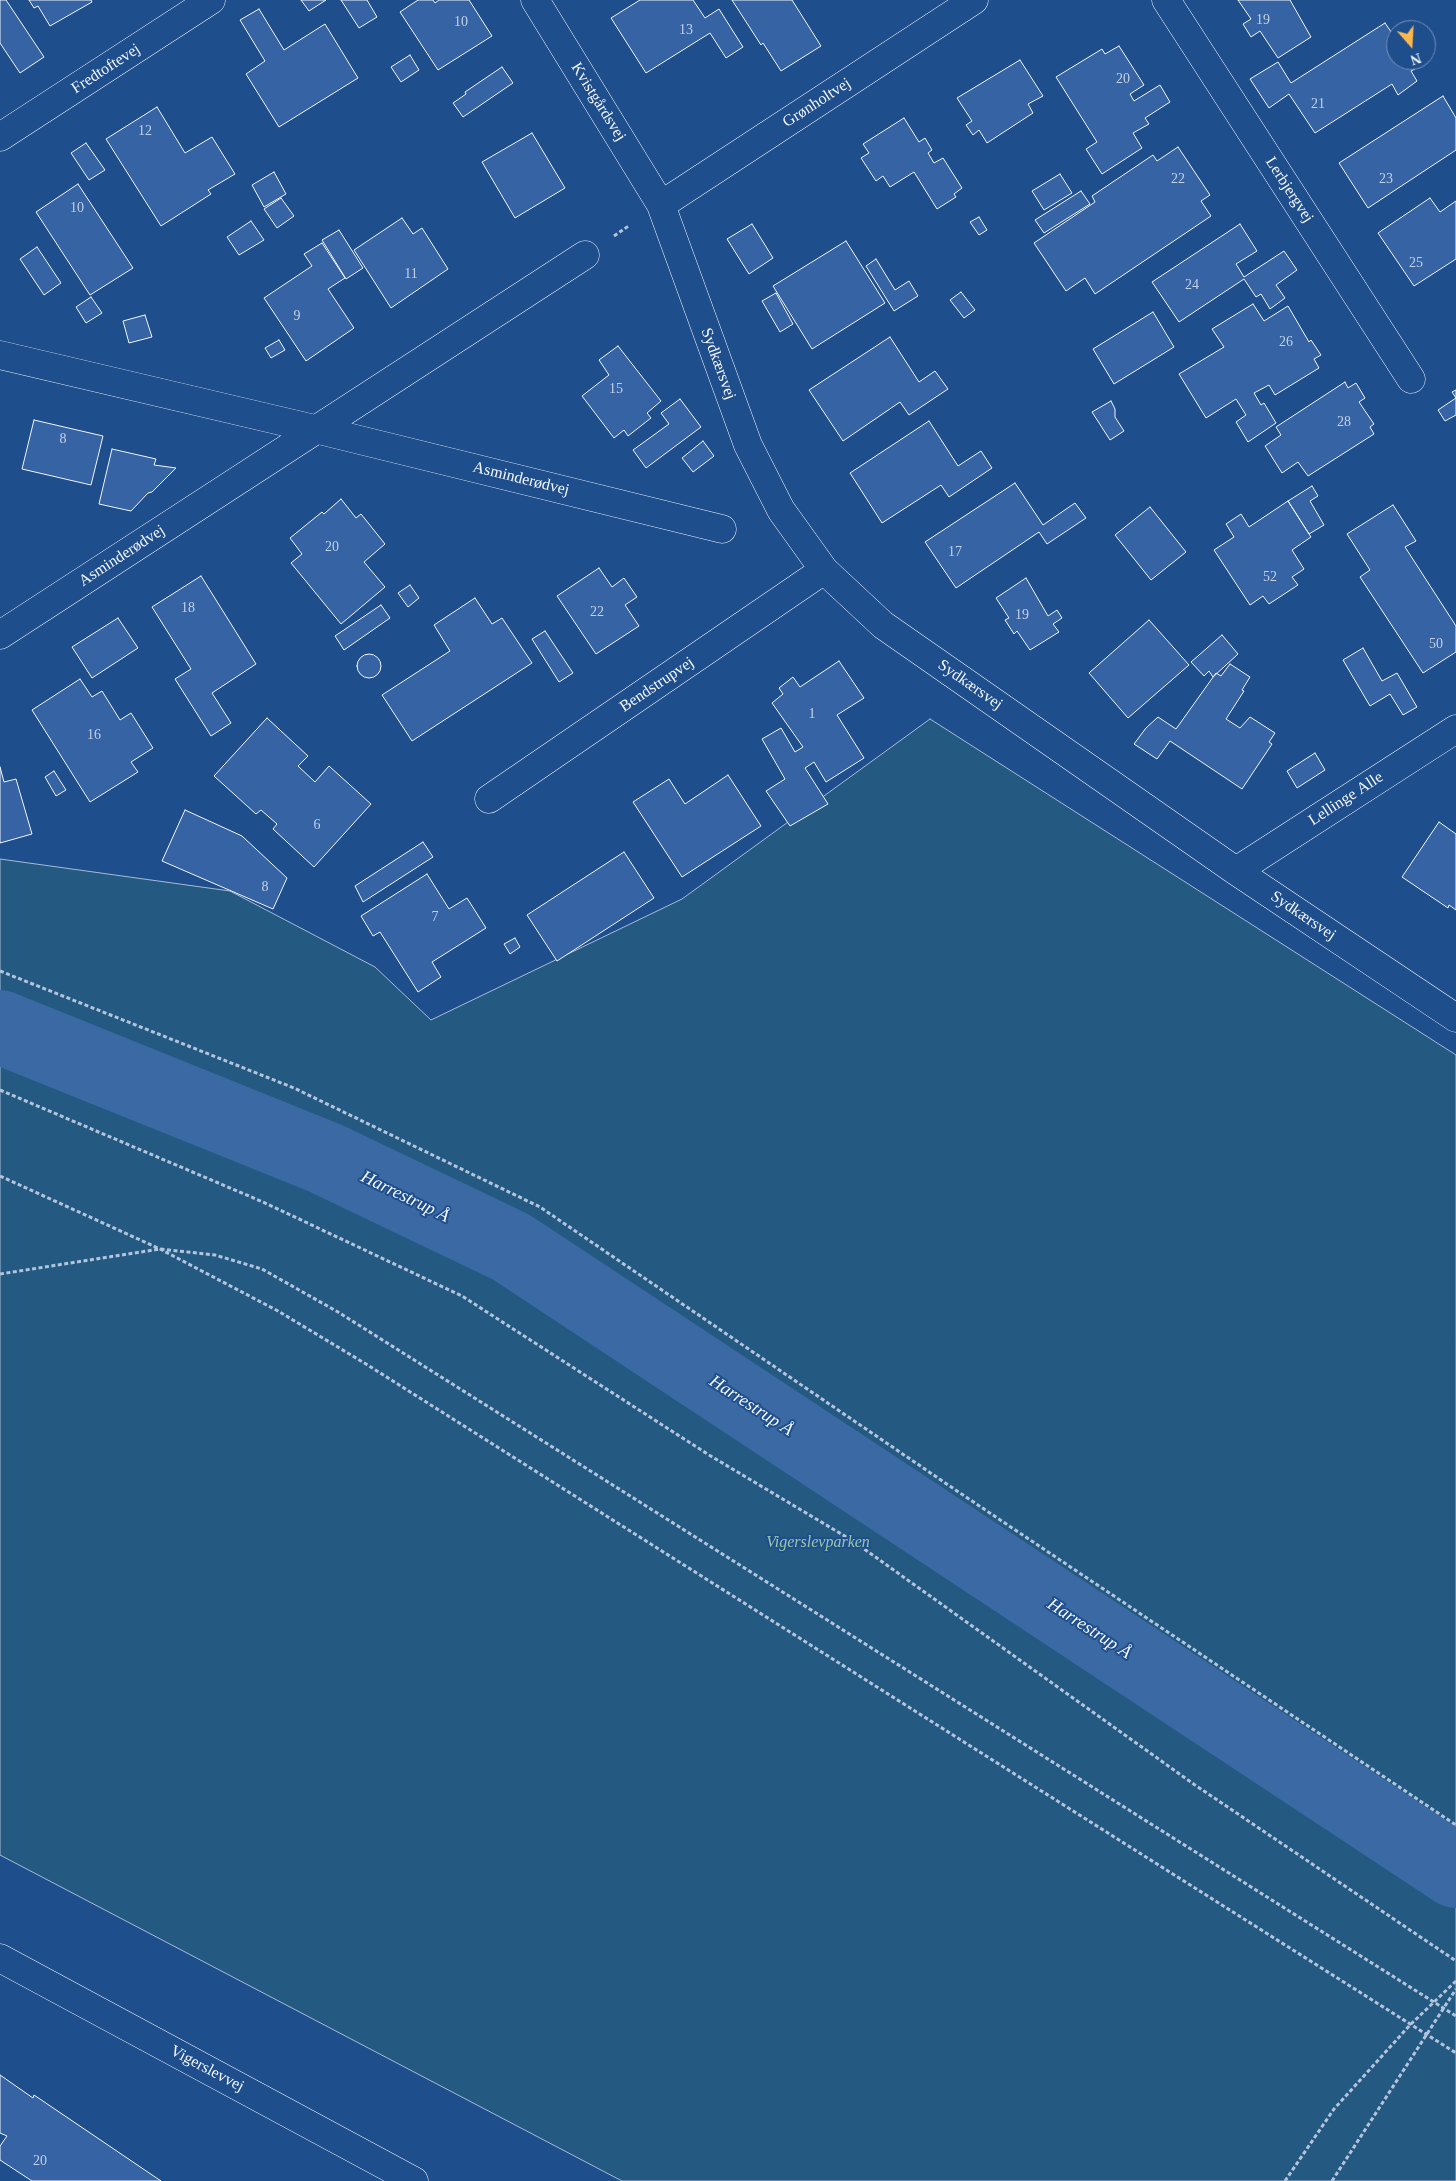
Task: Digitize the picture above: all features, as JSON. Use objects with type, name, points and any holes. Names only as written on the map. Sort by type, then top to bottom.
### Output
[{"type":"street","name":"Fredtoftevej","points":[[0,138],[211,0]]},
{"type":"street","name":"Kvistgårdsvej","points":[[535,0],[661,205]]},
{"type":"street","name":"Grønholtvej","points":[[661,205],[974,0]]},
{"type":"street","name":"Lerbjergvej","points":[[1166,0],[1411,379]]},
{"type":"street","name":"Sydkærsvej","points":[[661,205],[748,445],[781,510],[824,570],[883,625],[1236,871],[1456,1018]]},
{"type":"street","name":"Asminderødvej","points":[[0,635],[319,430],[585,255]]},
{"type":"street","name":"Asminderødvej","points":[[0,355],[319,430],[722,529]]},
{"type":"street","name":"Bendstrupvej","points":[[489,799],[824,570]]},
{"type":"street","name":"Lellinge Alle","points":[[1236,871],[1456,728]]},
{"type":"street","name":"Vigerslevvej","points":[[0,1958],[414,2181]]},
{"type":"path","points":[[585,255],[661,205]]},
{"type":"path","points":[[0,971],[294,1088],[540,1207],[960,1493],[1456,1825]]},
{"type":"path","points":[[0,1090],[263,1202],[462,1296],[709,1455],[853,1541],[1195,1785],[1456,1961]]},
{"type":"path","points":[[0,1176],[160,1249],[278,1311],[366,1364],[1456,2054]]},
{"type":"path","points":[[0,1274],[160,1249],[215,1255],[262,1269],[338,1312],[1456,2016]]},
{"type":"path","points":[[1285,2181],[1334,2109],[1410,2025],[1456,1981]]},
{"type":"path","points":[[1332,2181],[1456,1989]]},
{"type":"green space","name":"Vigerslevparken","points":[[930,719],[1456,1055],[1456,2181],[622,2181],[0,1855],[0,859],[230,891],[375,967],[431,1020],[682,899]]},
{"type":"building","points":[[0,0],[6,0],[44,57],[20,73],[0,43]]},
{"type":"building","points":[[29,0],[91,0],[92,2],[50,26],[38,6],[34,8]]},
{"type":"building","points":[[301,0],[326,0],[309,11]]},
{"type":"building","points":[[341,0],[367,0],[377,17],[359,28]]},
{"type":"building","points":[[418,0],[433,0],[435,3],[439,0],[469,0],[492,36],[438,70],[400,12]]},
{"type":"building","points":[[640,0],[693,0],[705,18],[719,9],[743,47],[726,58],[710,33],[646,73],[611,18]]},
{"type":"building","points":[[732,0],[792,0],[821,46],[781,71],[763,43],[761,45]]},
{"type":"building","points":[[1238,0],[1290,0],[1311,37],[1278,58],[1260,31],[1251,37],[1243,24],[1251,19]]},
{"type":"building","points":[[259,9],[284,50],[325,24],[358,78],[279,127],[246,74],[265,61],[240,20]]},
{"type":"building","points":[[1385,23],[1386,70],[1413,70],[1411,71],[1417,81],[1398,95],[1392,84],[1315,133],[1289,94],[1269,108],[1250,79],[1278,62],[1291,83]]},
{"type":"building","points":[[1119,46],[1144,85],[1130,94],[1134,101],[1160,85],[1170,102],[1145,118],[1149,124],[1133,133],[1142,148],[1102,174],[1086,149],[1097,142],[1056,77],[1102,49],[1105,54]]},
{"type":"building","points":[[410,55],[419,70],[401,82],[391,67]]},
{"type":"building","points":[[1020,60],[1043,96],[1028,104],[1033,113],[987,143],[979,130],[973,135],[966,125],[972,121],[957,98]]},
{"type":"building","points":[[502,67],[513,83],[463,117],[453,103],[466,94],[465,92]]},
{"type":"building","points":[[1443,96],[1456,118],[1456,150],[1368,208],[1339,163]]},
{"type":"building","points":[[157,107],[185,153],[212,137],[235,174],[208,190],[211,194],[161,226],[106,139]]},
{"type":"building","points":[[904,118],[919,142],[925,138],[932,150],[928,153],[934,163],[943,158],[962,188],[954,194],[956,197],[937,209],[914,172],[890,187],[883,176],[876,181],[861,158],[869,153],[863,144]]},
{"type":"building","points":[[532,133],[565,188],[515,218],[482,162]]},
{"type":"building","points":[[86,143],[105,170],[89,180],[71,153]]},
{"type":"building","points":[[1178,147],[1210,195],[1201,201],[1211,216],[1095,294],[1085,278],[1066,291],[1034,243],[1095,202],[1092,196],[1153,155],[1157,161]]},
{"type":"building","points":[[274,172],[286,194],[264,207],[252,185]]},
{"type":"building","points":[[1060,174],[1072,193],[1044,210],[1032,191]]},
{"type":"building","points":[[78,184],[133,268],[90,295],[36,212]]},
{"type":"building","points":[[1081,191],[1090,204],[1044,233],[1035,220]]},
{"type":"building","points":[[281,198],[294,216],[277,228],[264,209]]},
{"type":"building","points":[[1430,198],[1440,212],[1456,201],[1456,259],[1414,286],[1378,233]]},
{"type":"building","points":[[979,217],[987,230],[979,235],[970,222]]},
{"type":"building","points":[[402,218],[413,234],[422,228],[448,269],[391,308],[354,250]]},
{"type":"building","points":[[251,221],[264,240],[239,255],[227,237]]},
{"type":"building","points":[[752,224],[773,258],[749,274],[727,239]]},
{"type":"building","points":[[1240,224],[1257,251],[1236,264],[1244,277],[1284,251],[1297,270],[1276,285],[1285,298],[1270,309],[1261,294],[1256,297],[1244,279],[1179,322],[1152,282]]},
{"type":"building","points":[[339,230],[363,268],[346,279],[322,240]]},
{"type":"building","points":[[846,241],[885,303],[812,349],[773,286]]},
{"type":"building","points":[[322,243],[345,278],[328,289],[354,328],[306,361],[264,298],[312,266],[304,254]]},
{"type":"building","points":[[37,247],[61,283],[44,295],[20,259]]},
{"type":"building","points":[[876,259],[895,290],[909,281],[918,296],[894,311],[866,266]]},
{"type":"building","points":[[961,292],[975,310],[964,318],[950,300]]},
{"type":"building","points":[[776,293],[793,324],[780,332],[762,301]]},
{"type":"building","points":[[91,297],[102,313],[86,323],[76,307]]},
{"type":"building","points":[[1253,304],[1264,321],[1288,306],[1309,342],[1311,340],[1321,355],[1314,359],[1319,368],[1275,395],[1269,385],[1254,393],[1261,405],[1264,403],[1276,423],[1248,442],[1236,422],[1246,415],[1236,399],[1206,418],[1179,374],[1224,347],[1212,329]]},
{"type":"building","points":[[1153,312],[1174,347],[1114,384],[1093,349]]},
{"type":"building","points":[[145,315],[152,337],[129,343],[123,321]]},
{"type":"building","points":[[890,337],[919,382],[935,371],[948,389],[909,415],[900,402],[843,441],[809,390]]},
{"type":"building","points":[[279,340],[285,350],[271,358],[265,348]]},
{"type":"building","points":[[618,346],[661,401],[647,413],[651,418],[628,436],[624,430],[614,438],[582,396],[609,375],[599,360]]},
{"type":"building","points":[[1345,382],[1348,388],[1356,383],[1365,398],[1359,402],[1374,424],[1370,427],[1374,434],[1308,476],[1298,462],[1282,473],[1265,446],[1281,435],[1276,427]]},
{"type":"building","points":[[1456,390],[1456,398],[1452,392]]},
{"type":"building","points":[[1456,398],[1456,415],[1445,421],[1438,410]]},
{"type":"building","points":[[680,399],[701,427],[646,468],[633,450],[669,424],[661,413]]},
{"type":"building","points":[[1111,401],[1115,409],[1115,417],[1124,431],[1110,440],[1092,412]]},
{"type":"building","points":[[34,420],[103,436],[91,485],[22,469]]},
{"type":"building","points":[[929,421],[958,466],[981,451],[992,468],[949,497],[941,485],[882,523],[850,473]]},
{"type":"building","points":[[703,441],[714,456],[693,472],[682,458]]},
{"type":"building","points":[[112,449],[156,459],[154,465],[176,468],[131,511],[99,504]]},
{"type":"building","points":[[1015,483],[1043,525],[1075,503],[1086,518],[1047,544],[1039,532],[956,588],[925,542]]},
{"type":"building","points":[[1312,486],[1318,496],[1310,501],[1324,525],[1309,534],[1288,501]]},
{"type":"building","points":[[341,499],[356,518],[361,514],[385,544],[364,562],[385,587],[341,624],[291,563],[302,554],[290,538],[322,512],[324,514]]},
{"type":"building","points":[[1288,501],[1311,537],[1292,550],[1304,569],[1292,577],[1298,585],[1269,604],[1263,596],[1250,605],[1214,550],[1234,537],[1226,524],[1241,514],[1249,527]]},
{"type":"building","points":[[1393,505],[1416,541],[1405,547],[1456,626],[1456,652],[1423,673],[1360,577],[1370,570],[1347,534]]},
{"type":"building","points":[[1150,507],[1186,552],[1151,580],[1115,535]]},
{"type":"building","points":[[599,568],[612,587],[624,578],[637,597],[625,605],[639,626],[596,654],[557,596]]},
{"type":"building","points":[[201,576],[256,664],[212,693],[231,723],[211,736],[175,679],[191,669],[152,607]]},
{"type":"building","points":[[1026,578],[1048,616],[1057,610],[1062,618],[1053,624],[1059,632],[1030,650],[1017,631],[1014,634],[1005,620],[1009,618],[996,598]]},
{"type":"building","points":[[410,585],[419,598],[408,607],[398,593]]},
{"type":"building","points":[[475,598],[492,624],[502,618],[532,663],[412,741],[382,695],[450,651],[434,625]]},
{"type":"building","points":[[381,605],[390,618],[344,650],[335,636]]},
{"type":"building","points":[[118,618],[138,648],[92,678],[72,647]]},
{"type":"building","points":[[1149,620],[1189,665],[1128,718],[1089,673]]},
{"type":"building","points":[[545,631],[573,673],[559,682],[532,639]]},
{"type":"building","points":[[1222,635],[1238,654],[1213,677],[1209,671],[1204,676],[1191,662]]},
{"type":"building","points":[[1363,648],[1382,681],[1397,673],[1417,707],[1403,715],[1390,694],[1370,706],[1343,660]]},
{"type":"building","points":[[369,654],[377,658],[381,666],[377,674],[369,678],[361,674],[357,666],[361,658]]},
{"type":"building","points":[[839,661],[864,698],[837,715],[864,758],[826,782],[814,762],[805,768],[828,804],[790,826],[766,791],[785,779],[762,739],[781,728],[795,752],[803,747],[772,703],[783,694],[779,688],[793,677],[800,687]]},
{"type":"building","points":[[1230,664],[1250,677],[1242,690],[1244,691],[1226,719],[1240,728],[1250,717],[1275,733],[1269,742],[1272,744],[1242,789],[1170,741],[1157,759],[1134,744],[1146,728],[1158,717],[1176,729],[1216,673],[1221,676]]},
{"type":"building","points":[[80,679],[92,697],[102,691],[120,720],[131,713],[153,748],[131,762],[138,772],[90,802],[32,710]]},
{"type":"building","points":[[267,718],[308,756],[298,766],[315,782],[329,766],[371,804],[314,867],[273,829],[277,824],[261,810],[256,814],[214,776]]},
{"type":"building","points":[[1315,753],[1325,770],[1297,788],[1287,771]]},
{"type":"building","points":[[0,767],[4,782],[16,779],[32,834],[0,843]]},
{"type":"building","points":[[54,771],[66,790],[56,796],[45,777]]},
{"type":"building","points":[[728,775],[761,826],[682,877],[633,802],[669,779],[685,804]]},
{"type":"building","points":[[185,810],[242,836],[287,878],[273,909],[162,861]]},
{"type":"building","points":[[1439,822],[1456,834],[1456,910],[1449,905],[1448,908],[1402,877]]},
{"type":"building","points":[[423,842],[433,857],[363,902],[355,886]]},
{"type":"building","points":[[624,852],[654,898],[557,961],[527,915]]},
{"type":"building","points":[[427,874],[449,909],[467,898],[486,928],[432,962],[441,977],[418,992],[380,932],[373,936],[361,916]]},
{"type":"building","points":[[515,938],[520,947],[510,954],[504,944]]},
{"type":"building","points":[[0,2075],[33,2098],[34,2095],[161,2181],[32,2181],[0,2160],[0,2146],[7,2136],[0,2133]]},
{"type":"waterway","name":"Harrestrup Å","points":[[0,1027],[325,1158],[511,1247],[1456,1871]]}]
